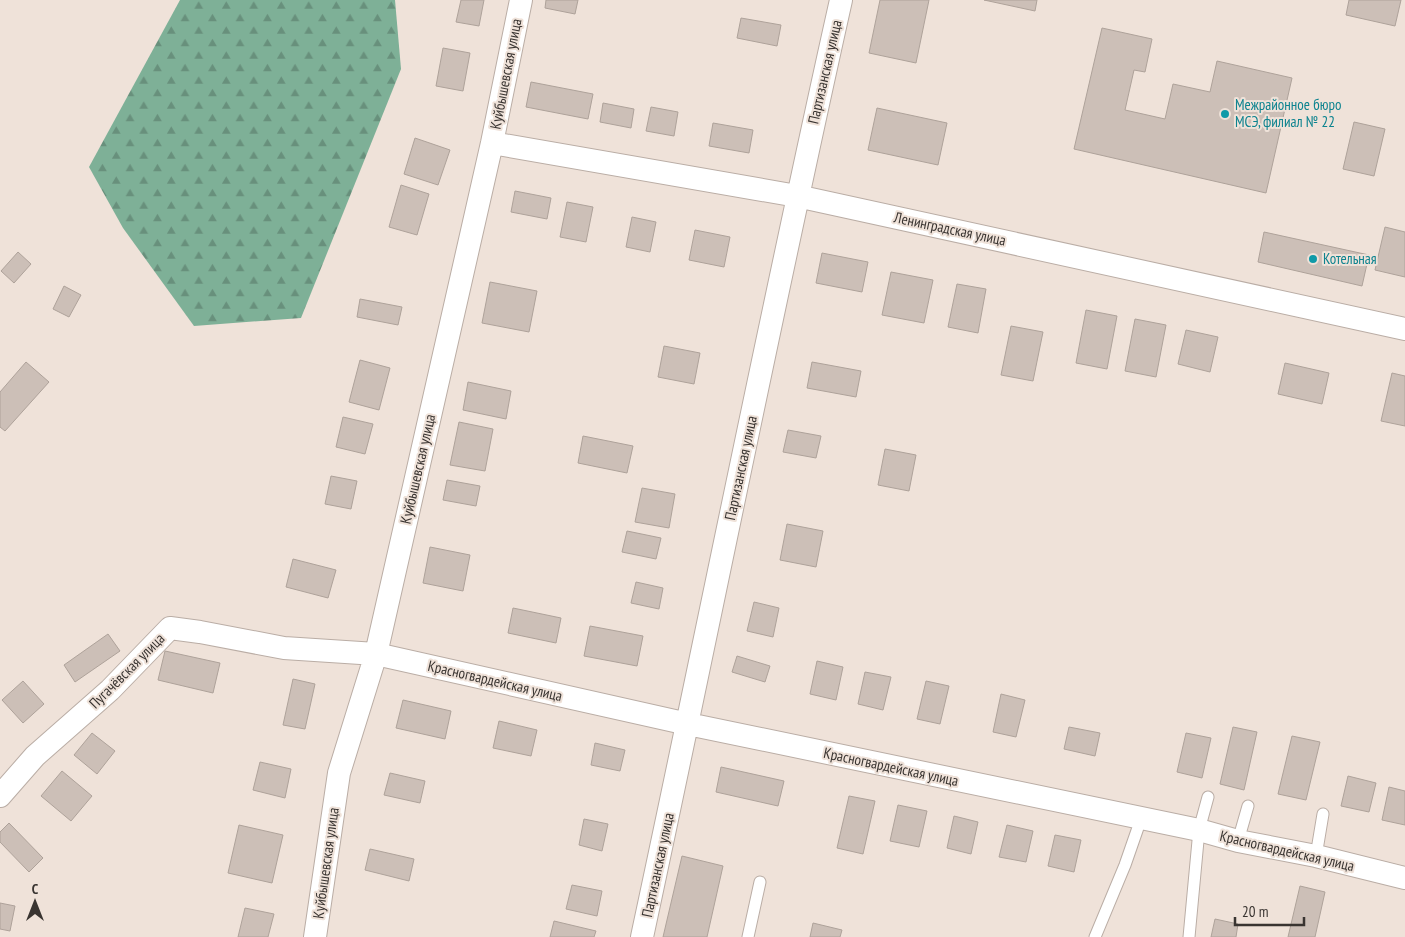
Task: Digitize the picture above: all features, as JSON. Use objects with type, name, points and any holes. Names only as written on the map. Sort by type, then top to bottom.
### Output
[{"type":"street","name":"Куйбышевская улица","points":[[315,937],[339,773],[376,654],[492,143],[521,0]]},
{"type":"street","name":"Партизанская улица","points":[[642,937],[797,196],[841,0]]},
{"type":"street","name":"Ленинградская улица","points":[[492,143],[797,196],[1405,329]]},
{"type":"street","name":"Пугачёвская улица","points":[[0,796],[35,756],[110,690],[170,628],[284,648],[376,654]]},
{"type":"street","name":"Красногвардейская улица","points":[[376,654],[688,724],[1199,830],[1238,841],[1316,856],[1405,878]]},
{"type":"lane","points":[[1188,937],[1199,830],[1208,797]]},
{"type":"lane","points":[[1238,841],[1248,806]]},
{"type":"lane","points":[[1316,856],[1323,814]]},
{"type":"lane","points":[[1095,937],[1125,865],[1141,819]]},
{"type":"lane","points":[[748,937],[760,882]]},
{"type":"green space","points":[[180,0],[395,0],[401,69],[301,318],[194,326],[123,228],[89,167]]},
{"type":"building","points":[[461,0],[484,0],[479,26],[456,22]]},
{"type":"building","points":[[546,0],[578,0],[575,14],[545,8]]},
{"type":"building","points":[[880,0],[929,0],[916,63],[869,53]]},
{"type":"building","points":[[984,0],[1037,0],[1035,11]]},
{"type":"building","points":[[1349,0],[1401,0],[1395,26],[1346,15]]},
{"type":"building","points":[[741,18],[781,25],[777,46],[737,38]]},
{"type":"building","name":"Межрайонное бюро МСЭ, филиал № 22","points":[[1102,28],[1152,39],[1145,72],[1134,70],[1125,110],[1165,119],[1173,84],[1210,92],[1217,61],[1292,78],[1266,193],[1074,149]]},
{"type":"building","points":[[443,48],[470,53],[463,91],[436,86]]},
{"type":"building","points":[[531,82],[593,94],[588,119],[526,107]]},
{"type":"building","points":[[603,103],[634,109],[631,128],[600,122]]},
{"type":"building","points":[[651,107],[678,112],[674,136],[646,131]]},
{"type":"building","points":[[877,108],[947,123],[938,165],[868,150]]},
{"type":"building","points":[[1354,122],[1385,129],[1374,176],[1343,169]]},
{"type":"building","points":[[713,123],[753,130],[749,153],[709,146]]},
{"type":"building","points":[[415,138],[450,150],[438,185],[404,174]]},
{"type":"building","points":[[401,185],[429,194],[417,235],[389,227]]},
{"type":"building","points":[[515,191],[551,198],[547,219],[511,212]]},
{"type":"building","points":[[567,202],[593,207],[586,242],[560,237]]},
{"type":"building","points":[[632,217],[656,222],[650,252],[626,247]]},
{"type":"building","points":[[1385,227],[1405,232],[1405,277],[1375,270]]},
{"type":"building","points":[[695,230],[730,237],[724,267],[689,260]]},
{"type":"building","name":"Котельная","points":[[1264,232],[1369,255],[1362,286],[1258,262]]},
{"type":"building","points":[[18,252],[31,264],[14,283],[1,271]]},
{"type":"building","points":[[822,253],[868,262],[862,292],[816,283]]},
{"type":"building","points":[[891,272],[933,280],[924,323],[882,315]]},
{"type":"building","points":[[490,282],[537,291],[529,332],[482,323]]},
{"type":"building","points":[[957,284],[986,289],[978,333],[948,327]]},
{"type":"building","points":[[64,286],[81,295],[69,317],[53,309]]},
{"type":"building","points":[[360,299],[402,307],[398,325],[357,317]]},
{"type":"building","points":[[1086,310],[1117,316],[1107,369],[1076,363]]},
{"type":"building","points":[[1135,319],[1166,325],[1156,377],[1125,371]]},
{"type":"building","points":[[1011,326],[1043,332],[1033,381],[1001,375]]},
{"type":"building","points":[[1186,330],[1218,337],[1210,372],[1178,364]]},
{"type":"building","points":[[664,346],[700,353],[694,384],[658,377]]},
{"type":"building","points":[[360,360],[390,368],[379,410],[349,402]]},
{"type":"building","points":[[26,362],[49,382],[5,431],[0,427],[0,392]]},
{"type":"building","points":[[812,362],[861,371],[856,397],[807,388]]},
{"type":"building","points":[[1285,363],[1329,373],[1322,404],[1278,394]]},
{"type":"building","points":[[1392,373],[1405,376],[1405,426],[1381,421]]},
{"type":"building","points":[[468,382],[511,391],[506,419],[463,410]]},
{"type":"building","points":[[343,417],[373,424],[365,454],[336,447]]},
{"type":"building","points":[[459,422],[493,429],[485,471],[450,465]]},
{"type":"building","points":[[788,430],[821,436],[816,458],[783,452]]},
{"type":"building","points":[[583,436],[633,446],[627,473],[578,463]]},
{"type":"building","points":[[885,449],[916,455],[909,491],[878,485]]},
{"type":"building","points":[[331,476],[357,481],[351,509],[325,504]]},
{"type":"building","points":[[447,480],[480,486],[476,506],[443,500]]},
{"type":"building","points":[[642,488],[675,494],[669,528],[635,522]]},
{"type":"building","points":[[787,524],[823,531],[816,567],[780,560]]},
{"type":"building","points":[[627,531],[661,538],[656,559],[622,552]]},
{"type":"building","points":[[430,547],[470,555],[463,591],[423,583]]},
{"type":"building","points":[[293,559],[336,570],[328,598],[286,587]]},
{"type":"building","points":[[636,582],[663,588],[659,609],[631,603]]},
{"type":"building","points":[[754,602],[779,608],[773,637],[747,631]]},
{"type":"building","points":[[513,608],[561,618],[556,643],[508,633]]},
{"type":"building","points":[[590,626],[643,636],[637,666],[584,656]]},
{"type":"building","points":[[108,634],[120,651],[75,682],[64,665]]},
{"type":"building","points":[[165,651],[220,663],[213,693],[158,680]]},
{"type":"building","points":[[737,656],[770,666],[765,682],[732,672]]},
{"type":"building","points":[[817,661],[843,667],[836,700],[810,694]]},
{"type":"building","points":[[865,672],[891,677],[883,710],[858,704]]},
{"type":"building","points":[[293,679],[315,684],[305,729],[283,725]]},
{"type":"building","points":[[23,681],[44,704],[23,723],[2,700]]},
{"type":"building","points":[[926,681],[949,686],[940,724],[917,719]]},
{"type":"building","points":[[1001,694],[1025,700],[1016,737],[993,732]]},
{"type":"building","points":[[403,700],[451,711],[445,739],[396,728]]},
{"type":"building","points":[[499,721],[537,730],[531,756],[493,748]]},
{"type":"building","points":[[1069,727],[1100,733],[1095,756],[1064,749]]},
{"type":"building","points":[[1233,727],[1257,732],[1244,790],[1220,784]]},
{"type":"building","points":[[92,733],[115,751],[97,774],[74,755]]},
{"type":"building","points":[[1186,733],[1211,738],[1202,778],[1177,772]]},
{"type":"building","points":[[1292,736],[1320,742],[1306,800],[1278,794]]},
{"type":"building","points":[[595,743],[625,750],[620,771],[591,765]]},
{"type":"building","points":[[260,762],[291,769],[285,798],[253,790]]},
{"type":"building","points":[[721,767],[784,781],[778,806],[716,792]]},
{"type":"building","points":[[62,771],[92,796],[71,821],[41,796]]},
{"type":"building","points":[[390,773],[425,781],[420,803],[384,795]]},
{"type":"building","points":[[1348,776],[1376,783],[1369,812],[1341,806]]},
{"type":"building","points":[[1389,787],[1405,791],[1405,825],[1382,820]]},
{"type":"building","points":[[849,796],[875,801],[863,854],[837,848]]},
{"type":"building","points":[[898,805],[927,811],[919,847],[890,841]]},
{"type":"building","points":[[954,816],[978,822],[971,854],[947,848]]},
{"type":"building","points":[[584,819],[608,824],[602,851],[579,845]]},
{"type":"building","points":[[9,823],[43,858],[29,872],[0,842],[0,832]]},
{"type":"building","points":[[239,825],[283,835],[272,883],[228,873]]},
{"type":"building","points":[[1007,825],[1033,831],[1026,862],[999,857]]},
{"type":"building","points":[[1055,835],[1081,840],[1074,872],[1048,866]]},
{"type":"building","points":[[370,849],[414,859],[409,881],[365,870]]},
{"type":"building","points":[[682,856],[723,866],[707,937],[663,937]]},
{"type":"building","points":[[572,885],[602,891],[597,916],[566,909]]},
{"type":"building","points":[[1300,886],[1325,892],[1315,937],[1288,937]]},
{"type":"building","points":[[0,903],[15,906],[10,931],[0,929]]},
{"type":"building","points":[[245,908],[274,914],[268,937],[238,937]]},
{"type":"building","points":[[1215,919],[1238,924],[1236,937],[1211,937]]},
{"type":"building","points":[[554,921],[596,931],[594,937],[550,937]]},
{"type":"building","points":[[813,923],[842,930],[840,937],[810,937]]},
{"type":"place","name":"Межрайонное бюро МСЭ, филиал № 22","points":[[1225,114]]},
{"type":"place","name":"Котельная","points":[[1313,259]]}]
